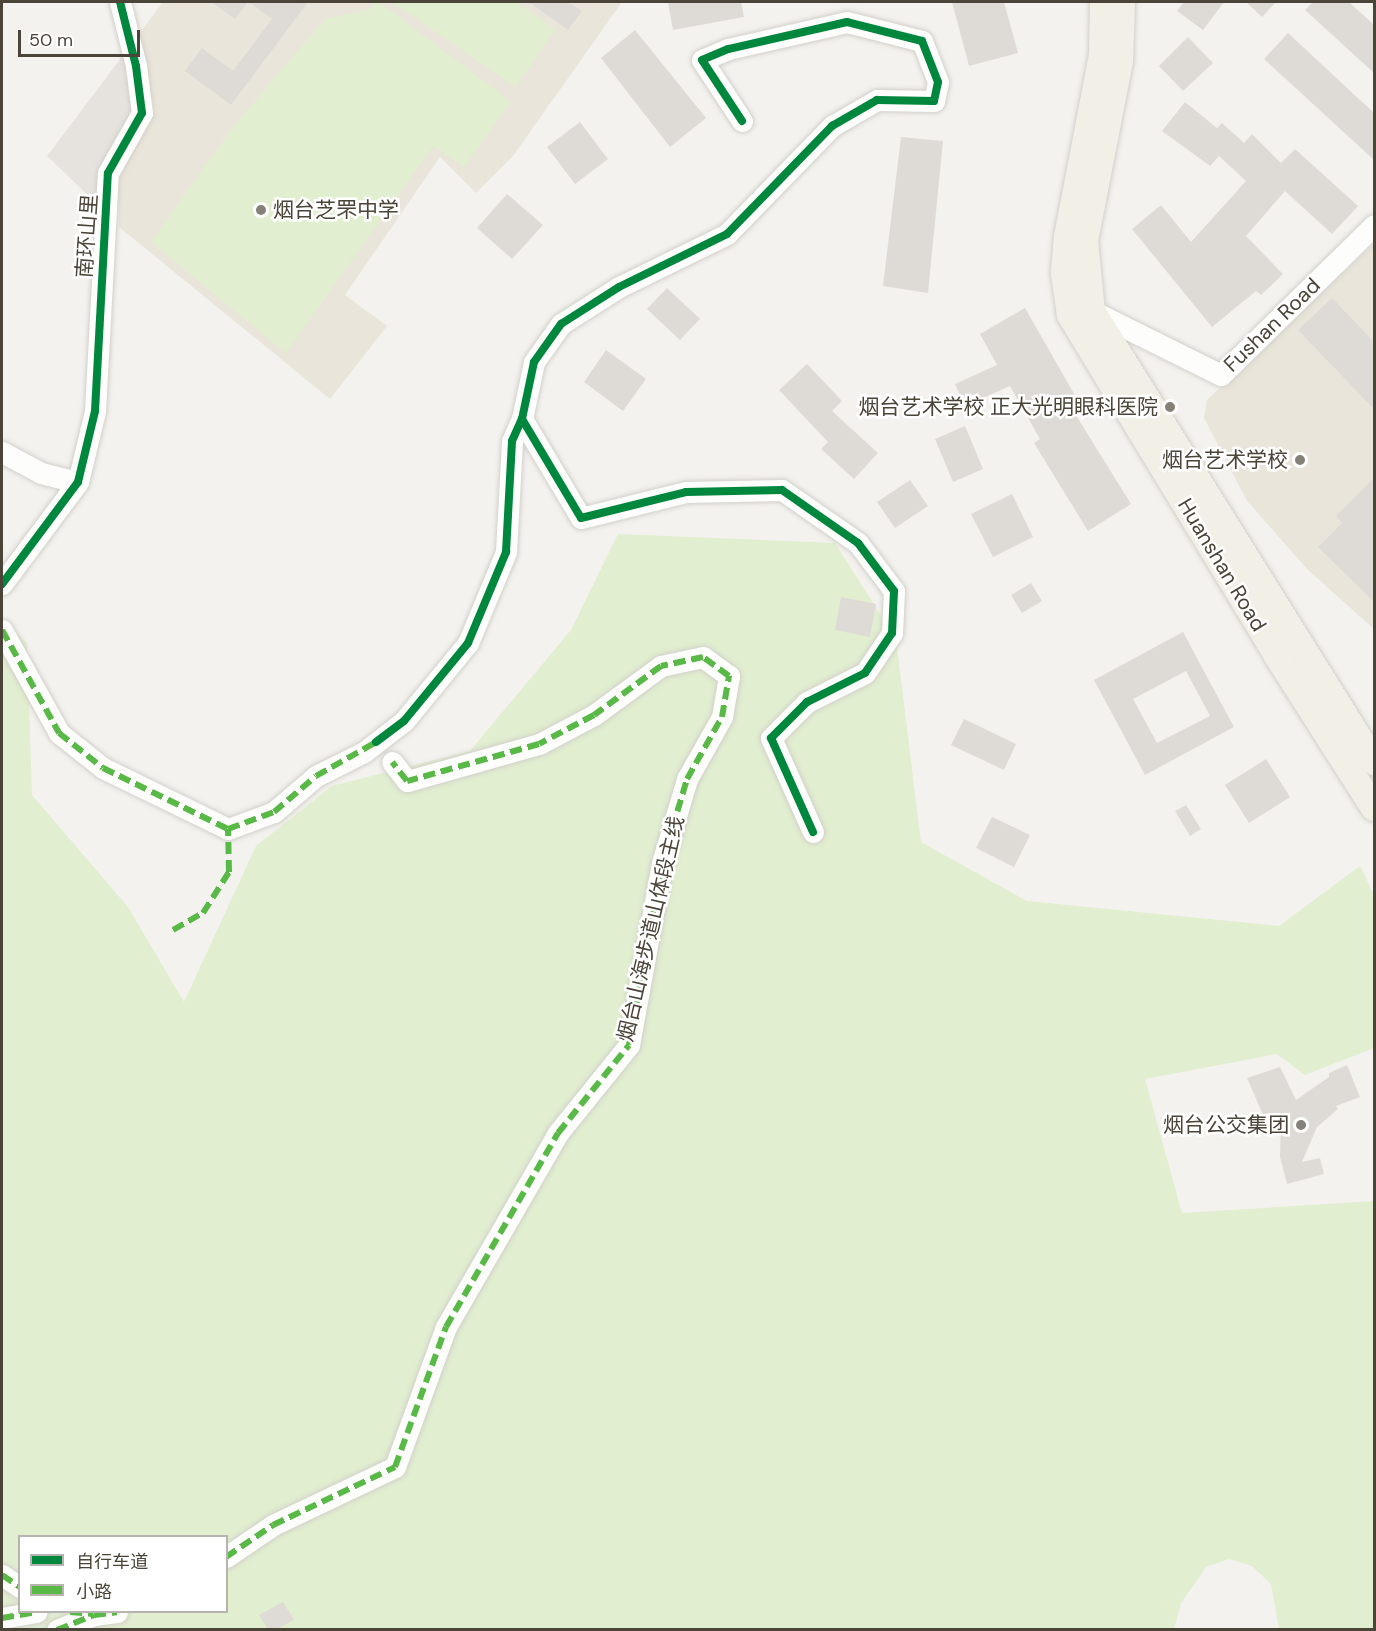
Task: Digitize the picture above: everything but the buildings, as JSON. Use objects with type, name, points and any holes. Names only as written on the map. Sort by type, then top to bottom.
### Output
[{"type":"main road","name":"Huanshan Road","points":[[1103,2],[1102,55],[1067,236],[1064,273],[1070,315],[1277,656],[1374,808]]},
{"type":"main road","name":"Huanshan Road","points":[[1122,2],[1120,61],[1085,241],[1092,311],[1374,762]]},
{"type":"street","name":"南环山里","points":[[78,482],[95,411],[108,173],[142,112],[136,66],[120,2]]},
{"type":"street","points":[[2,630],[59,733],[103,768],[228,830],[274,812],[316,776],[376,742],[404,721],[468,643],[506,552],[512,441],[522,419],[534,362],[561,324],[619,287],[727,234],[832,126],[877,100],[934,100],[938,82],[922,41],[847,22],[728,49],[702,60],[742,121]]},
{"type":"street","name":"Fushan Road","points":[[1092,311],[1221,375],[1374,225]]},
{"type":"street","points":[[522,419],[581,518],[686,492],[782,490],[858,543],[894,591],[892,633],[865,673],[807,702],[771,738],[813,832]]},
{"type":"street","points":[[2,452],[41,473],[78,482],[2,584]]},
{"type":"street","name":"烟台山海步道山体段主线","points":[[228,1556],[273,1526],[394,1467],[446,1327],[558,1134],[629,1045],[662,863],[687,779],[722,717],[729,676],[703,657],[661,666],[594,715],[538,744],[407,782],[392,762]]},
{"type":"street","points":[[2,1575],[18,1586]]},
{"type":"street","points":[[2,1618],[26,1613]]},
{"type":"street","points":[[82,1613],[94,1615]]},
{"type":"street","points":[[57,1629],[106,1613]]},
{"type":"shaded area","name":"烟台芝罘中学","points":[[163,2],[622,2],[513,156],[476,193],[440,157],[345,295],[387,326],[330,399],[119,227],[118,176],[155,110],[136,38]]},
{"type":"shaded area","points":[[124,54],[131,74],[131,118],[92,199],[47,156]]},
{"type":"shaded area","name":"烟台艺术学校","points":[[1374,244],[1374,629],[1308,570],[1247,501],[1204,418],[1207,400]]},
{"type":"green space","points":[[379,2],[511,102],[464,167],[433,146],[286,353],[151,242],[236,123],[325,19],[368,10]]},
{"type":"green space","points":[[392,2],[515,2],[555,29],[516,87]]},
{"type":"green space","points":[[618,534],[835,543],[896,639],[921,842],[1027,901],[1279,926],[1360,866],[1374,895],[1374,1048],[1305,1075],[1277,1054],[1145,1079],[1182,1213],[1374,1201],[1374,1629],[1279,1629],[1271,1584],[1252,1566],[1229,1559],[1206,1567],[1181,1603],[1174,1629],[2,1629],[2,618],[27,643],[32,795],[128,907],[184,1002],[256,846],[332,786],[470,751],[571,630]]},
{"type":"marked path","points":[[2,630],[59,733],[103,768],[228,829],[274,812],[316,776],[376,742]]},
{"type":"marked path","points":[[228,1556],[273,1525],[395,1467],[446,1327],[558,1133],[629,1045],[662,863],[687,779],[722,717],[729,676],[703,657],[661,666],[594,715],[539,744],[407,781],[392,762]]},
{"type":"marked path","points":[[173,930],[203,913],[229,872],[228,829]]},
{"type":"marked path","points":[[2,1575],[18,1586]]},
{"type":"marked path","points":[[2,1618],[30,1613]]},
{"type":"marked path","points":[[80,1613],[91,1614]]},
{"type":"marked path","points":[[57,1630],[94,1615],[109,1613]]},
{"type":"cycle path","points":[[2,584],[78,482],[95,411],[108,173],[142,113],[136,66],[120,2]]},
{"type":"cycle path","points":[[376,742],[404,721],[468,643],[506,552],[512,441],[522,419],[534,362],[561,324],[619,287],[727,234],[832,126],[877,100],[934,101],[938,82],[922,41],[847,22],[728,49],[702,60],[742,121]]},
{"type":"cycle path","points":[[522,419],[581,518],[686,492],[782,490],[858,543],[894,591],[892,633],[865,673],[807,702],[771,738],[813,832]]},
{"type":"place","name":"烟台芝罘中学","points":[[261,210]]},
{"type":"place","name":"烟台艺术学校 正大光明眼科医院","points":[[1170,407]]},
{"type":"place","name":"烟台艺术学校","points":[[1300,460]]},
{"type":"place","name":"烟台公交集团","points":[[1301,1125]]}]
